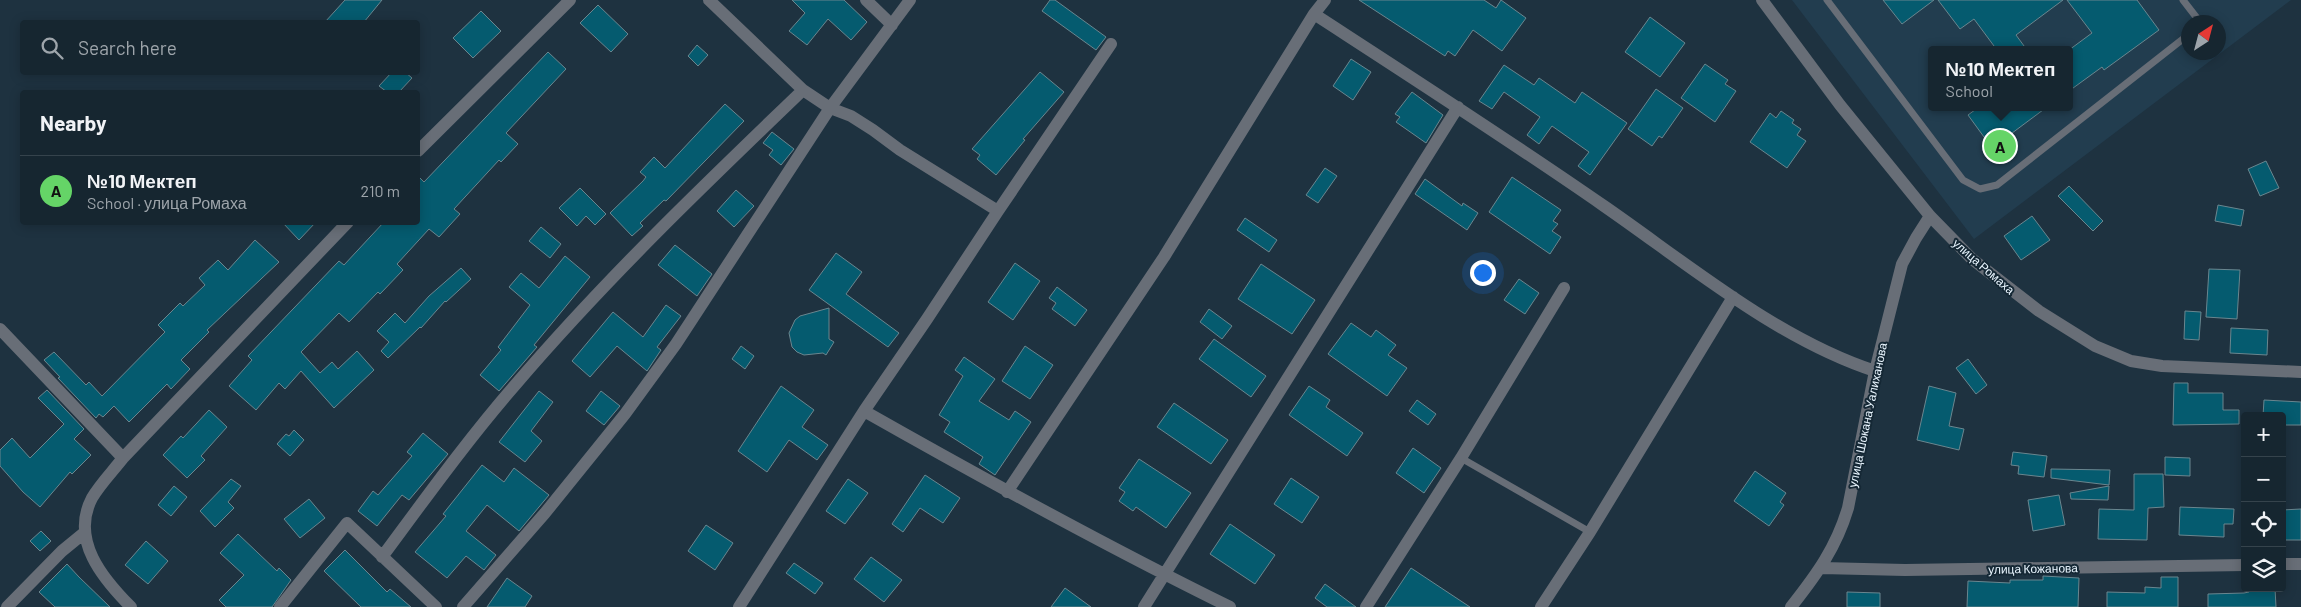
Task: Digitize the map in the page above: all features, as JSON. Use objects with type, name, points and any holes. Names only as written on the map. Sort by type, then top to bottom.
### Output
[{"type":"street","points":[[420,149],[570,0]]},
{"type":"street","points":[[709,0],[803,90],[830,108],[851,116],[900,150],[998,211]]},
{"type":"street","points":[[866,0],[892,25]]},
{"type":"street","points":[[463,607],[545,513],[625,414],[676,344],[830,108],[910,0]]},
{"type":"street","points":[[1007,492],[1164,257],[1314,14],[1325,0]]},
{"type":"street","name":"улица Ромаха","points":[[1767,2],[1840,105],[1930,216],[1972,259],[2007,287],[2095,346],[2132,361],[2162,366],[2301,372]]},
{"type":"street","points":[[1314,14],[1458,107],[1604,205],[1733,296],[1803,340],[1874,371]]},
{"type":"street","points":[[739,607],[864,411],[1111,44]]},
{"type":"street","points":[[382,557],[441,478],[535,362],[601,289],[704,184],[803,90]]},
{"type":"street","points":[[1144,607],[1166,575],[1458,107]]},
{"type":"street","name":"улица Шокана Уалиханова","points":[[1791,607],[1822,568],[1842,529],[1848,508],[1874,371],[1902,264],[1930,216]]},
{"type":"street","points":[[131,607],[120,597],[93,561],[84,533],[87,510],[92,498],[123,458],[345,225]]},
{"type":"street","points":[[1366,607],[1461,458],[1564,288]]},
{"type":"street","points":[[1541,607],[1590,532],[1733,296]]},
{"type":"street","points":[[0,329],[123,458]]},
{"type":"street","points":[[864,411],[1007,492],[1230,607]]},
{"type":"street","points":[[280,607],[347,524],[436,607]]},
{"type":"street","points":[[7,607],[62,551],[84,533]]},
{"type":"street","name":"улица Кожанова","points":[[1822,568],[1905,570],[2241,564]]},
{"type":"street","points":[[2286,564],[2301,564]]},
{"type":"lane","points":[[1827,0],[1963,180],[1980,189],[1997,185],[2181,40]]},
{"type":"lane","points":[[2183,0],[2195,15]]},
{"type":"lane","points":[[1461,458],[1590,532]]},
{"type":"shaded area","points":[[1792,0],[2291,0],[2226,49],[2226,15],[2181,15],[2181,60],[2211,60],[1974,239]]},
{"type":"building","points":[[345,0],[382,0],[366,20],[327,20]]},
{"type":"building","points":[[792,0],[844,0],[867,22],[851,40],[828,19],[807,45],[789,31],[805,13]]},
{"type":"building","points":[[1050,0],[1055,0],[1106,37],[1096,50],[1042,11]]},
{"type":"building","points":[[1359,0],[1484,0],[1496,8],[1501,0],[1526,18],[1502,51],[1473,30],[1455,56],[1448,51],[1445,56]]},
{"type":"building","points":[[1883,0],[1934,0],[1902,24]]},
{"type":"building","points":[[1938,0],[2063,0],[2016,35],[2024,46],[1994,46],[1974,19],[1960,29]]},
{"type":"building","points":[[2067,0],[2137,0],[2159,30],[2104,70],[2102,67],[2073,88],[2073,47],[2092,33]]},
{"type":"building","points":[[598,5],[628,34],[611,52],[580,23]]},
{"type":"building","points":[[481,11],[501,31],[473,58],[453,38]]},
{"type":"building","points":[[1650,17],[1685,43],[1660,77],[1625,52]]},
{"type":"building","points":[[697,45],[708,55],[698,66],[688,56]]},
{"type":"building","points":[[548,52],[566,69],[506,133],[518,144],[501,162],[499,160],[454,209],[460,214],[439,237],[429,229],[397,264],[403,270],[380,294],[378,292],[349,322],[339,313],[301,352],[320,373],[332,362],[338,369],[357,351],[374,370],[334,408],[301,371],[285,389],[279,383],[256,410],[229,386],[252,360],[248,356],[339,261],[344,265],[381,225],[420,225],[420,178],[424,182]]},
{"type":"building","points":[[1351,59],[1371,72],[1353,100],[1333,86]]},
{"type":"building","points":[[1705,64],[1728,80],[1725,84],[1736,91],[1715,122],[1681,98]]},
{"type":"building","points":[[1504,65],[1534,85],[1539,78],[1575,103],[1582,92],[1627,123],[1590,175],[1578,166],[1589,152],[1552,126],[1539,144],[1527,135],[1540,117],[1504,92],[1492,109],[1479,101]]},
{"type":"building","points":[[1040,72],[1064,92],[1023,139],[1025,140],[996,175],[977,159],[980,155],[972,149]]},
{"type":"building","points":[[389,75],[408,75],[412,78],[401,90],[384,90],[379,86]]},
{"type":"building","points":[[1656,89],[1683,108],[1662,138],[1659,136],[1652,146],[1628,129]]},
{"type":"building","points":[[1412,92],[1443,115],[1426,143],[1396,122],[1400,117],[1395,114]]},
{"type":"building","points":[[725,104],[744,121],[666,201],[664,200],[640,223],[643,226],[632,236],[610,213],[643,181],[646,177],[640,172],[654,157],[665,168]]},
{"type":"building","points":[[1781,111],[1794,120],[1792,123],[1801,129],[1797,135],[1806,141],[1787,168],[1750,142],[1770,113],[1776,118]]},
{"type":"building","points":[[1974,111],[2042,111],[1992,148],[1968,115]]},
{"type":"building","points":[[772,132],[794,149],[781,165],[769,155],[773,150],[763,143]]},
{"type":"building","points":[[2266,161],[2279,188],[2260,196],[2248,169]]},
{"type":"building","points":[[1325,168],[1337,176],[1318,203],[1306,195]]},
{"type":"building","points":[[1512,177],[1561,210],[1553,221],[1558,224],[1552,231],[1561,237],[1550,254],[1489,212]]},
{"type":"building","points":[[1425,179],[1462,206],[1463,203],[1478,213],[1467,230],[1415,194]]},
{"type":"building","points":[[2069,186],[2103,221],[2093,231],[2058,196]]},
{"type":"building","points":[[580,188],[606,214],[595,225],[586,216],[577,226],[559,208]]},
{"type":"building","points":[[736,190],[754,206],[734,227],[717,211]]},
{"type":"building","points":[[2218,205],[2244,210],[2241,226],[2215,221]]},
{"type":"building","points":[[2032,216],[2050,240],[2021,260],[2004,236]]},
{"type":"building","points":[[1245,218],[1277,240],[1269,252],[1237,230]]},
{"type":"building","points":[[285,225],[313,225],[299,240]]},
{"type":"building","points":[[541,227],[561,244],[550,258],[529,241]]},
{"type":"building","points":[[255,240],[279,262],[207,330],[209,332],[181,360],[190,369],[171,389],[167,384],[129,422],[114,406],[103,417],[99,414],[96,418],[58,378],[60,377],[44,360],[54,352],[86,385],[89,382],[102,396],[165,332],[158,325],[180,303],[183,306],[205,285],[199,278],[218,260],[228,270]]},
{"type":"building","points":[[675,245],[712,274],[697,296],[658,265]]},
{"type":"building","points":[[836,253],[862,272],[846,294],[899,333],[888,347],[809,290]]},
{"type":"building","points":[[565,256],[590,277],[534,345],[537,347],[499,391],[480,375],[501,350],[498,347],[530,305],[509,287],[521,273],[539,288]]},
{"type":"building","points":[[1015,263],[1040,281],[1013,320],[988,302]]},
{"type":"building","points":[[1261,264],[1315,300],[1292,334],[1238,299]]},
{"type":"building","points":[[461,268],[471,279],[445,301],[421,328],[388,358],[381,351],[389,342],[377,331],[395,313],[405,323],[429,296]]},
{"type":"building","points":[[2209,269],[2240,270],[2237,319],[2206,317]]},
{"type":"building","points":[[1519,279],[1539,293],[1525,314],[1504,300]]},
{"type":"building","points":[[1057,287],[1087,310],[1075,326],[1052,309],[1056,303],[1049,298]]},
{"type":"building","points":[[666,305],[681,316],[657,347],[661,350],[647,371],[617,346],[590,377],[572,361],[613,312],[643,337]]},
{"type":"building","points":[[829,308],[829,339],[834,342],[826,355],[823,353],[804,355],[797,352],[792,347],[789,333],[795,320],[800,316]]},
{"type":"building","points":[[1209,309],[1232,326],[1222,339],[1200,322]]},
{"type":"building","points":[[2185,311],[2201,312],[2199,340],[2184,339]]},
{"type":"building","points":[[1351,323],[1371,337],[1376,330],[1396,345],[1388,355],[1407,368],[1387,396],[1328,354]]},
{"type":"building","points":[[2231,328],[2268,330],[2267,355],[2230,353]]},
{"type":"building","points":[[1214,339],[1266,376],[1251,397],[1199,359]]},
{"type":"building","points":[[741,346],[754,356],[745,369],[732,359]]},
{"type":"building","points":[[1025,346],[1053,365],[1030,399],[1002,381]]},
{"type":"building","points":[[964,357],[995,379],[979,401],[1009,420],[1015,411],[1031,422],[995,475],[979,464],[983,457],[944,432],[950,422],[939,415],[963,376],[955,370]]},
{"type":"building","points":[[1968,359],[1987,385],[1976,394],[1956,368]]},
{"type":"building","points":[[2174,383],[2188,383],[2188,393],[2223,393],[2223,410],[2239,410],[2239,424],[2173,425]]},
{"type":"building","points":[[781,386],[814,410],[802,427],[828,445],[817,460],[789,440],[767,472],[738,451]]},
{"type":"building","points":[[1309,386],[1330,400],[1326,407],[1363,433],[1347,456],[1289,415]]},
{"type":"building","points":[[1929,386],[1956,393],[1949,426],[1964,429],[1959,450],[1917,440]]},
{"type":"building","points":[[47,390],[84,429],[74,439],[91,455],[72,474],[70,472],[40,507],[23,492],[0,466],[0,450],[12,438],[30,458],[64,424],[38,398]]},
{"type":"building","points":[[539,391],[553,402],[531,431],[542,441],[525,462],[499,442]]},
{"type":"building","points":[[601,391],[620,406],[604,425],[586,411]]},
{"type":"building","points":[[1417,400],[1436,414],[1428,425],[1409,411]]},
{"type":"building","points":[[2264,400],[2301,402],[2301,425],[2286,425],[2286,412],[2263,412]]},
{"type":"building","points":[[1174,403],[1228,440],[1211,464],[1157,427]]},
{"type":"building","points":[[209,410],[227,427],[201,456],[205,460],[187,478],[163,455],[181,436],[183,438]]},
{"type":"building","points":[[294,430],[304,440],[290,456],[277,444],[286,434],[289,436]]},
{"type":"building","points":[[423,433],[448,454],[409,500],[402,495],[377,526],[358,511],[373,491],[378,495],[412,456],[407,452]]},
{"type":"building","points":[[1413,448],[1441,468],[1424,493],[1396,473]]},
{"type":"building","points":[[2013,452],[2047,456],[2044,477],[2018,474],[2019,466],[2011,465]]},
{"type":"building","points":[[2165,457],[2190,458],[2190,476],[2165,475]]},
{"type":"building","points":[[1139,459],[1191,493],[1166,528],[1136,507],[1133,511],[1119,501],[1125,492],[1119,488]]},
{"type":"building","points":[[482,465],[504,482],[514,468],[549,495],[519,531],[487,505],[466,531],[496,555],[484,570],[466,556],[447,578],[415,552],[446,516],[443,514]]},
{"type":"building","points":[[2051,469],[2110,470],[2109,485],[2051,478]]},
{"type":"building","points":[[1755,471],[1786,493],[1780,502],[1784,505],[1769,526],[1734,501]]},
{"type":"building","points":[[2134,474],[2163,474],[2164,507],[2148,508],[2147,540],[2098,539],[2099,509],[2134,510]]},
{"type":"building","points":[[925,475],[960,498],[943,523],[920,508],[903,532],[892,524]]},
{"type":"building","points":[[1291,478],[1319,497],[1302,523],[1274,504]]},
{"type":"building","points":[[231,479],[241,486],[228,502],[234,508],[215,527],[200,511]]},
{"type":"building","points":[[848,479],[868,493],[845,524],[826,511]]},
{"type":"building","points":[[174,486],[187,497],[171,516],[158,505]]},
{"type":"building","points":[[2109,486],[2108,500],[2071,499],[2070,493]]},
{"type":"building","points":[[2059,495],[2065,525],[2033,531],[2028,500]]},
{"type":"building","points":[[309,499],[325,518],[300,538],[284,519]]},
{"type":"building","points":[[2180,507],[2234,509],[2233,524],[2224,524],[2224,537],[2179,535]]},
{"type":"building","points":[[2301,509],[2301,540],[2286,540],[2286,510]]},
{"type":"building","points":[[1230,524],[1275,555],[1255,584],[1210,554]]},
{"type":"building","points":[[706,525],[733,543],[715,570],[688,551]]},
{"type":"building","points":[[41,531],[51,541],[40,551],[30,541]]},
{"type":"building","points":[[238,534],[277,571],[279,568],[291,580],[272,607],[226,607],[219,600],[244,575],[220,553]]},
{"type":"building","points":[[146,541],[168,561],[148,584],[125,565]]},
{"type":"building","points":[[345,550],[387,592],[390,589],[411,607],[361,607],[324,571]]},
{"type":"building","points":[[871,557],[902,580],[884,602],[854,579]]},
{"type":"building","points":[[794,563],[823,583],[815,594],[786,573]]},
{"type":"building","points":[[67,564],[110,607],[55,607],[39,592]]},
{"type":"building","points":[[1411,568],[1470,607],[1385,607]]},
{"type":"building","points":[[2043,576],[2079,578],[2078,607],[1967,607],[1968,581],[2010,583],[2010,580],[2043,580]]},
{"type":"building","points":[[2161,577],[2178,577],[2178,607],[2107,607],[2107,592],[2145,593],[2145,587],[2161,588]]},
{"type":"building","points":[[507,578],[532,596],[525,607],[487,607]]},
{"type":"building","points":[[1325,584],[1356,607],[1327,607],[1315,598]]},
{"type":"building","points":[[1065,588],[1091,607],[1051,607]]},
{"type":"building","points":[[1847,592],[1880,593],[1880,607],[1847,607]]},
{"type":"building","points":[[2275,592],[2276,607],[2208,607],[2208,594]]},
{"type":"place","name":"№10 Мектеп","points":[[2000,146]]}]
